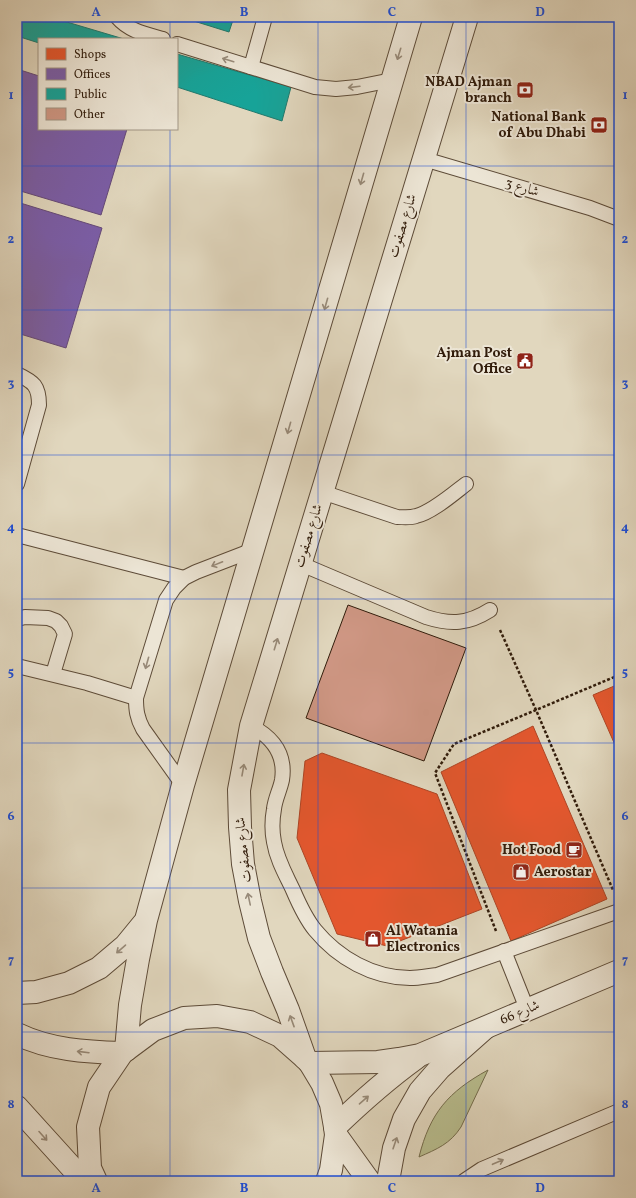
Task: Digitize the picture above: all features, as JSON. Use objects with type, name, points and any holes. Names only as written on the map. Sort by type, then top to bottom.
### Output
[{"type":"street","points":[[124,1052],[138,959],[146,920],[183,785],[411,17]]},
{"type":"street","name":"شارع مصفوت","points":[[307,1060],[259,938],[243,864],[239,790],[251,726],[467,17]]},
{"type":"street","points":[[17,992],[36,992],[69,983],[99,968],[125,946],[146,920]]},
{"type":"street","name":"شارع 66","points":[[307,1060],[378,1062],[420,1055],[619,971]]},
{"type":"street","points":[[96,1181],[90,1168],[88,1127],[99,1087],[124,1052],[153,1030],[178,1020],[184,1018],[217,1016],[250,1022],[280,1036],[307,1060],[322,1083],[331,1104],[335,1131],[332,1170],[327,1181]]},
{"type":"street","points":[[388,1181],[394,1148],[404,1119],[420,1092],[440,1068],[485,1028]]},
{"type":"street","points":[[17,1034],[53,1047],[87,1052],[124,1052]]},
{"type":"street","name":"شارع 66","points":[[335,1131],[398,1071],[420,1055]]},
{"type":"street","points":[[17,1107],[84,1181]]},
{"type":"street","points":[[335,1131],[369,1181]]},
{"type":"lane","points":[[117,17],[121,22],[132,29],[160,38]]},
{"type":"lane","points":[[251,67],[265,17]]},
{"type":"lane","points":[[178,44],[315,87],[336,89],[357,87],[392,80]]},
{"type":"lane","name":"شارع 3","points":[[424,159],[590,208],[619,219]]},
{"type":"lane","points":[[17,374],[29,379],[35,386],[39,395],[39,406],[17,484]]},
{"type":"lane","points":[[322,492],[397,517],[407,517],[417,516],[427,512],[466,484]]},
{"type":"lane","points":[[17,535],[184,578]]},
{"type":"lane","points":[[183,785],[142,729],[138,719],[136,698],[166,600],[174,588],[184,578],[196,572],[253,550]]},
{"type":"lane","points":[[301,564],[426,617],[439,621],[452,623],[466,621],[479,617],[490,610]]},
{"type":"lane","points":[[17,619],[25,617],[48,618],[56,621],[61,626],[65,634],[54,674]]},
{"type":"lane","points":[[17,666],[54,674],[136,698]]},
{"type":"lane","points":[[251,726],[263,732],[273,742],[279,753],[282,766],[282,780],[274,809],[272,826],[278,859],[300,906],[314,930],[334,950],[356,965],[382,974],[410,978],[437,975],[619,911]]},
{"type":"lane","points":[[504,951],[527,1010]]},
{"type":"lane","points":[[464,1181],[482,1169],[619,1111]]},
{"type":"path","points":[[490,610],[536,710],[616,896]]},
{"type":"path","points":[[504,951],[435,773],[454,744],[619,675]]},
{"type":"green space","points":[[488,1070],[457,1133],[448,1142],[419,1157],[429,1128],[443,1105],[462,1087]]},
{"type":"building: Shops","points":[[619,684],[619,754],[593,695]]},
{"type":"building: Shops","points":[[533,726],[607,899],[511,941],[441,772]]},
{"type":"building: Shops","points":[[322,753],[437,794],[482,909],[387,946],[337,934],[297,838],[305,761]]},
{"type":"building: Offices","points":[[17,69],[38,76],[38,130],[127,130],[101,215],[17,190]]},
{"type":"building: Offices","points":[[17,202],[102,228],[66,348],[17,333]]},
{"type":"building: Public","points":[[17,17],[50,17],[121,38],[38,38],[38,43],[17,36]]},
{"type":"building: Public","points":[[181,17],[234,17],[229,32]]},
{"type":"building: Public","points":[[178,54],[291,87],[282,121],[178,87]]},
{"type":"building: Other","points":[[348,605],[466,648],[424,761],[306,718]]},
{"type":"place","name":"NBAD Ajman branch","points":[[525,90]]},
{"type":"place","name":"National Bank of Abu Dhabi","points":[[599,125]]},
{"type":"place","name":"Ajman Post Office","points":[[525,361]]},
{"type":"place","name":"Hot Food","points":[[574,850]]},
{"type":"place","name":"Aerostar","points":[[521,872]]},
{"type":"place","name":"Al Watania Electronics","points":[[373,939]]}]
